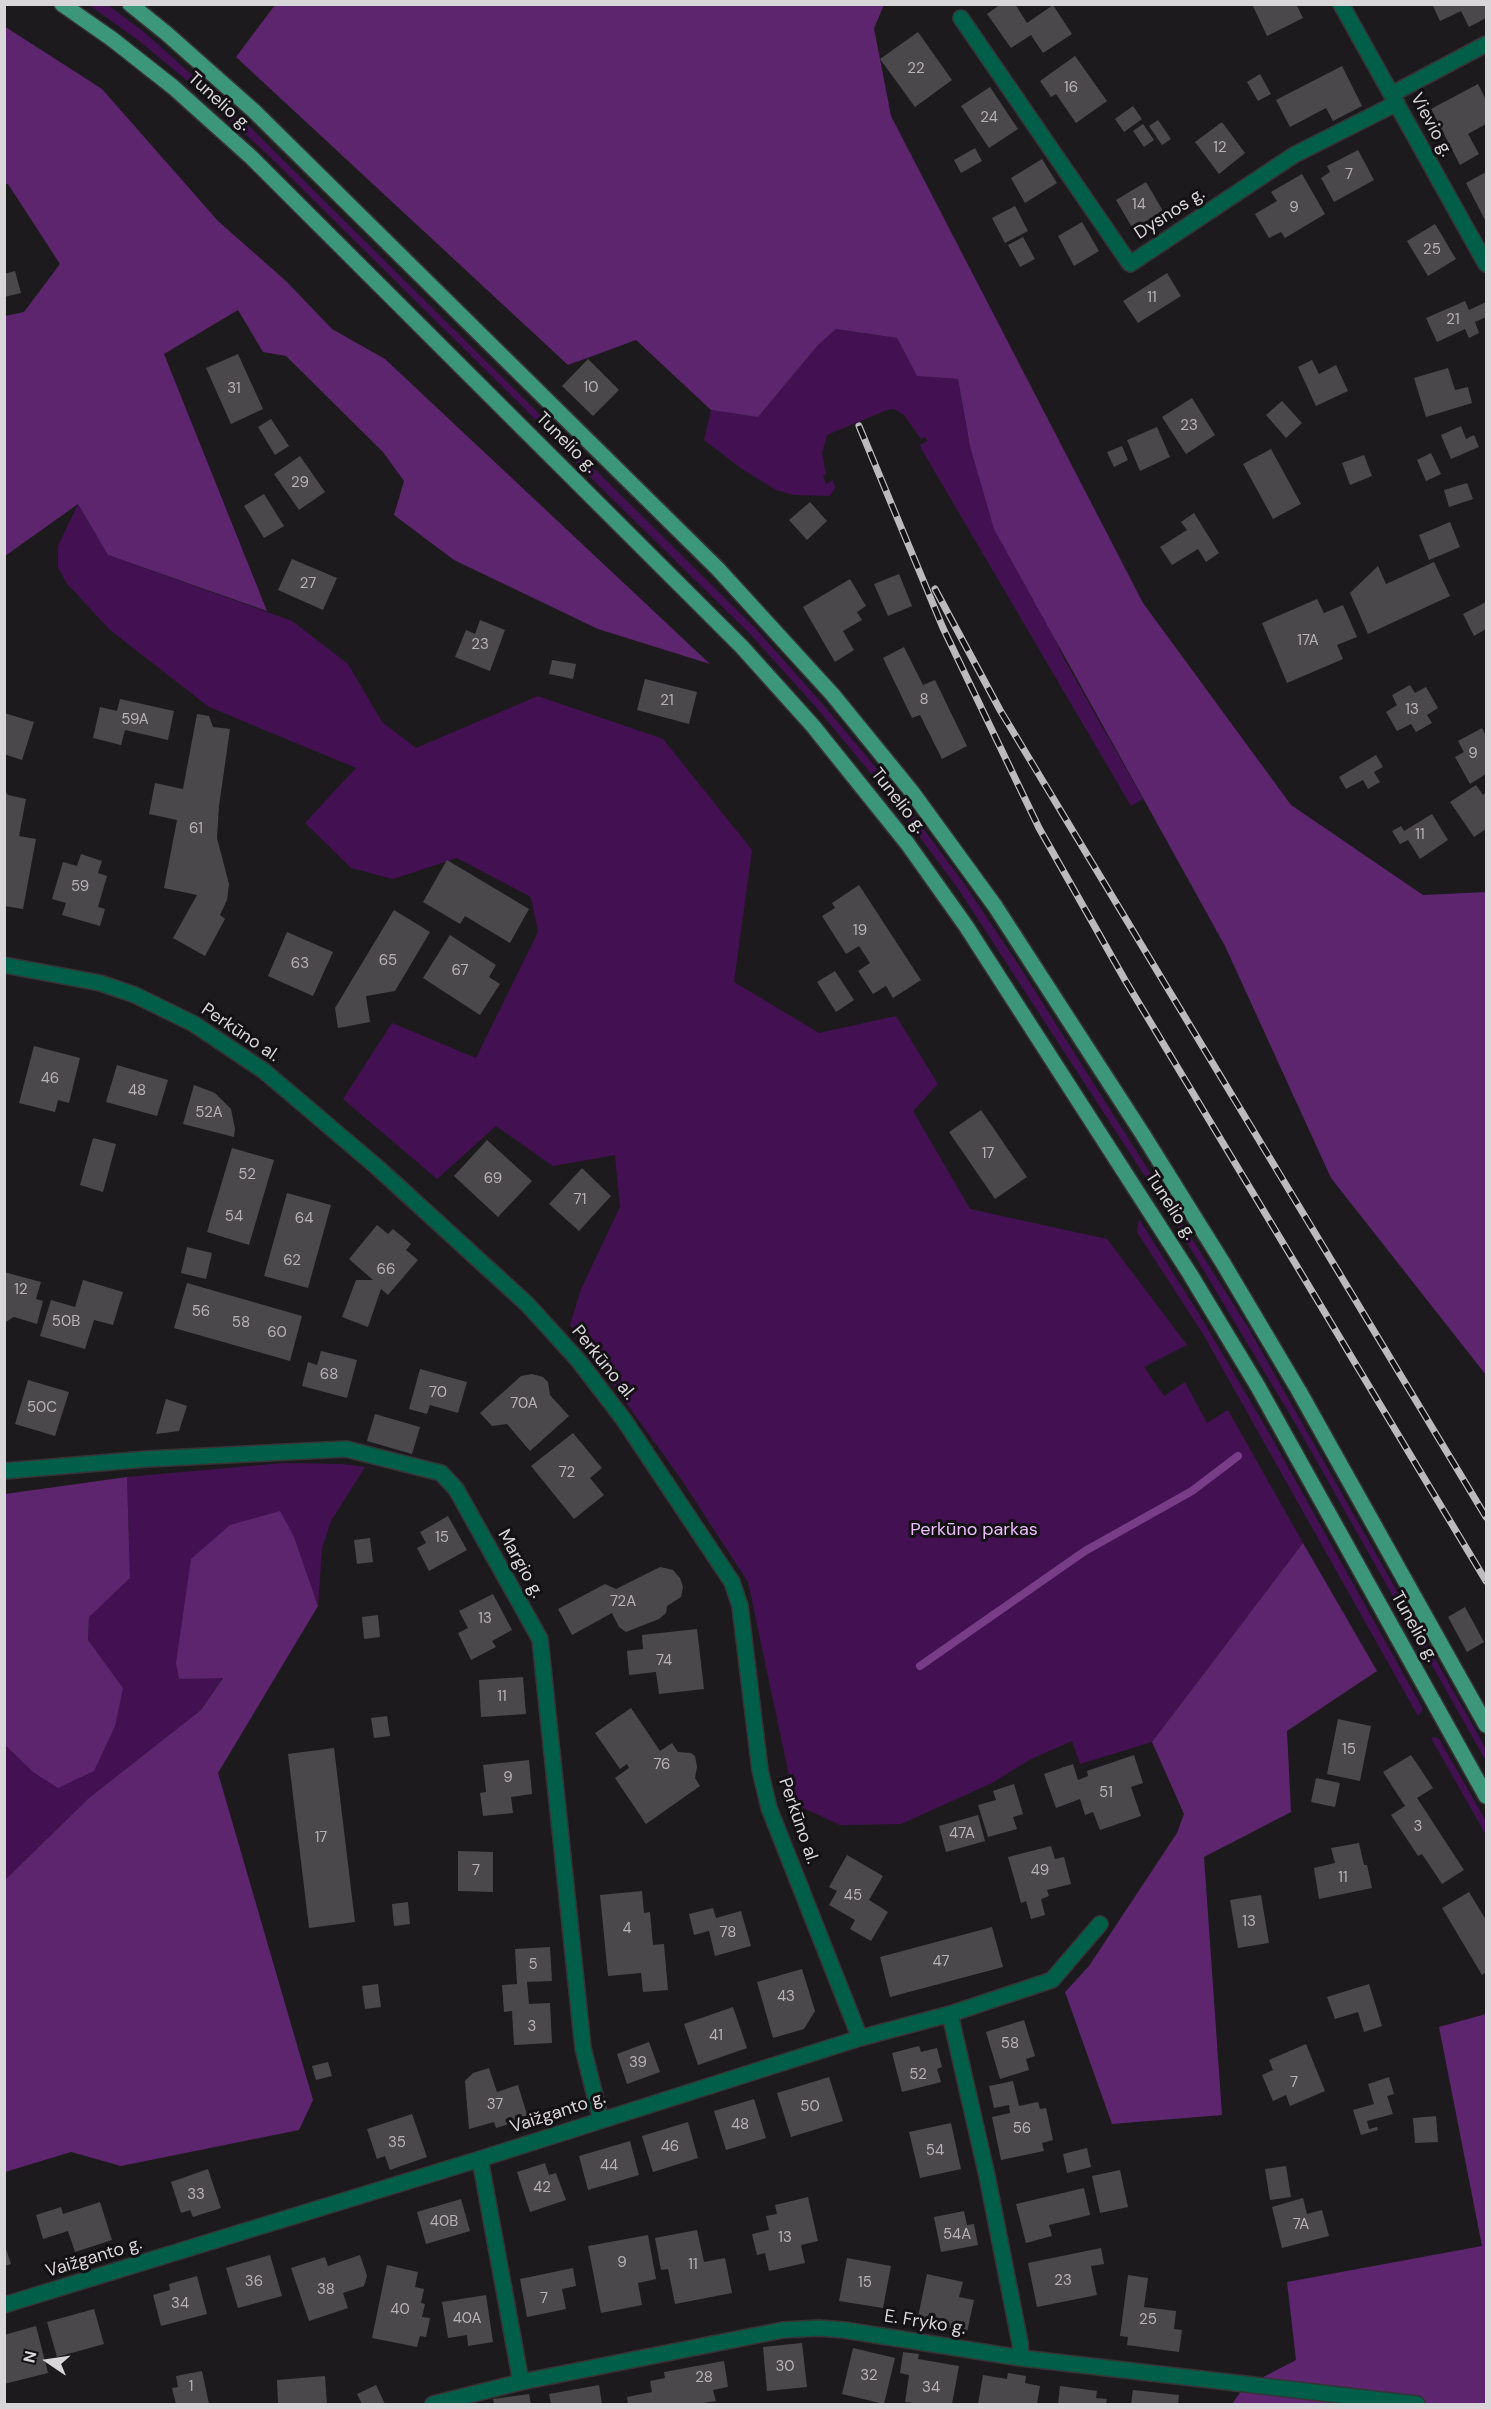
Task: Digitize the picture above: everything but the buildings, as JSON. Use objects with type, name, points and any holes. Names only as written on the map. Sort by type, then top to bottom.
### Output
[{"type":"main road","name":"Tunelio g.","points":[[62,4],[112,39],[164,80],[251,157],[742,647],[813,726],[908,843],[966,926],[1190,1274],[1257,1385],[1486,1796]]},
{"type":"main road","name":"Tunelio g.","points":[[130,4],[254,111],[718,569],[833,695],[912,792],[994,906],[1217,1253],[1305,1402],[1486,1725]]},
{"type":"street","name":"Vievio g.","points":[[1341,4],[1486,264]]},
{"type":"street","name":"Dysnos g.","points":[[961,18],[1130,264],[1294,155],[1486,44]]},
{"type":"street","name":"Perkūno al.","points":[[4,965],[100,983],[135,995],[194,1024],[264,1071],[377,1167],[527,1304],[578,1360],[624,1420],[732,1582],[740,1606],[760,1770],[769,1808],[861,2038]]},
{"type":"street","name":"Margio g.","points":[[4,1471],[147,1459],[346,1449],[441,1473],[456,1489],[540,1639],[583,2048],[601,2120]]},
{"type":"street","name":"Vaižganto g.","points":[[4,2305],[480,2159],[861,2038],[950,2014],[1052,1980],[1100,1924]]},
{"type":"street","points":[[950,2014],[987,2176],[1021,2358]]},
{"type":"street","points":[[480,2159],[521,2382]]},
{"type":"street","name":"E. Fryko g.","points":[[433,2404],[521,2382],[783,2330],[819,2328],[1021,2358],[1417,2404]]},
{"type":"green space","points":[[89,5],[108,5],[144,32],[248,125],[755,628],[894,789],[965,885],[1018,964],[1249,1329],[1486,1749],[1486,1761],[1298,1428],[1174,1221],[959,890],[888,794],[815,706],[750,634],[269,156],[184,78],[138,40]]},
{"type":"green space","points":[[836,329],[897,338],[918,376],[958,379],[970,446],[1064,659],[1143,799],[1131,806],[922,450],[920,445],[928,441],[925,437],[921,439],[904,415],[894,409],[887,410],[827,435],[822,453],[826,474],[823,476],[826,484],[833,480],[835,488],[830,496],[794,495],[776,490],[742,469],[704,440],[711,410],[758,417],[818,345]]},
{"type":"green space","name":"Perkūno parkas","points":[[78,504],[108,555],[292,621],[348,664],[382,722],[416,748],[538,696],[663,739],[752,850],[734,982],[819,1033],[896,1016],[938,1084],[913,1111],[970,1209],[1107,1239],[1187,1345],[1144,1367],[1164,1396],[1185,1382],[1207,1423],[1228,1410],[1303,1543],[1152,1742],[1080,1764],[1072,1741],[1031,1759],[992,1783],[901,1824],[840,1825],[795,1804],[748,1582],[681,1479],[570,1325],[581,1289],[620,1207],[615,1155],[553,1166],[496,1126],[437,1179],[343,1099],[392,1023],[476,1058],[538,932],[531,897],[457,858],[393,879],[351,868],[305,823],[356,768],[209,707],[110,630],[67,584],[58,567],[58,546]]},
{"type":"green space","points":[[1139,1219],[1199,1314],[1269,1433],[1423,1709],[1418,1716],[1203,1334],[1137,1232]]},
{"type":"green space","points":[[283,1463],[342,1464],[365,1467],[331,1521],[322,1548],[318,1606],[294,1537],[179,1679],[223,1677],[201,1710],[89,1798],[5,1880],[5,1745],[33,1772],[123,1688],[88,1640],[89,1616],[130,1578],[127,1477]]},
{"type":"green space","points":[[1431,1738],[1439,1739],[1486,1821],[1486,1835]]},
{"type":"shaded area","points":[[275,5],[884,5],[874,28],[891,116],[1143,603],[1291,805],[1423,895],[1486,892],[1486,1375],[1331,1178],[1225,946],[994,529],[970,446],[958,379],[917,376],[897,338],[836,329],[818,345],[758,417],[711,410],[636,340],[568,365],[236,57]]},
{"type":"shaded area","points":[[4,26],[102,89],[218,221],[286,281],[332,329],[385,359],[710,664],[598,629],[454,560],[394,515],[404,481],[383,452],[286,356],[263,352],[238,310],[164,354],[267,611],[108,555],[78,504],[5,556],[5,316],[24,312],[60,264],[8,184],[5,184]]},
{"type":"shaded area","points":[[127,1477],[130,1578],[89,1617],[88,1640],[123,1688],[115,1726],[94,1771],[58,1788],[33,1772],[5,1745],[5,1494]]},
{"type":"shaded area","points":[[280,1511],[294,1537],[318,1606],[218,1773],[313,2100],[299,2130],[121,2166],[71,2152],[5,2172],[5,1880],[89,1798],[201,1710],[223,1678],[179,1679],[176,1663],[191,1559],[230,1525]]},
{"type":"shaded area","points":[[1303,1543],[1377,1671],[1287,1731],[1291,1812],[1204,1857],[1222,2115],[1112,2124],[1065,1992],[1089,1966],[1177,1833],[1184,1814],[1152,1742]]},
{"type":"shaded area","points":[[1486,2014],[1486,2404],[1232,2404],[1244,2387],[1296,2360],[1287,2282],[1482,2246],[1439,2027]]},
{"type":"waterway","points":[[920,1666],[1085,1551],[1192,1491],[1238,1456]]},
{"type":"railway","points":[[859,426],[943,628],[1039,828],[1125,980],[1486,1581]]},
{"type":"railway","points":[[935,589],[1000,710],[1486,1517]]}]
